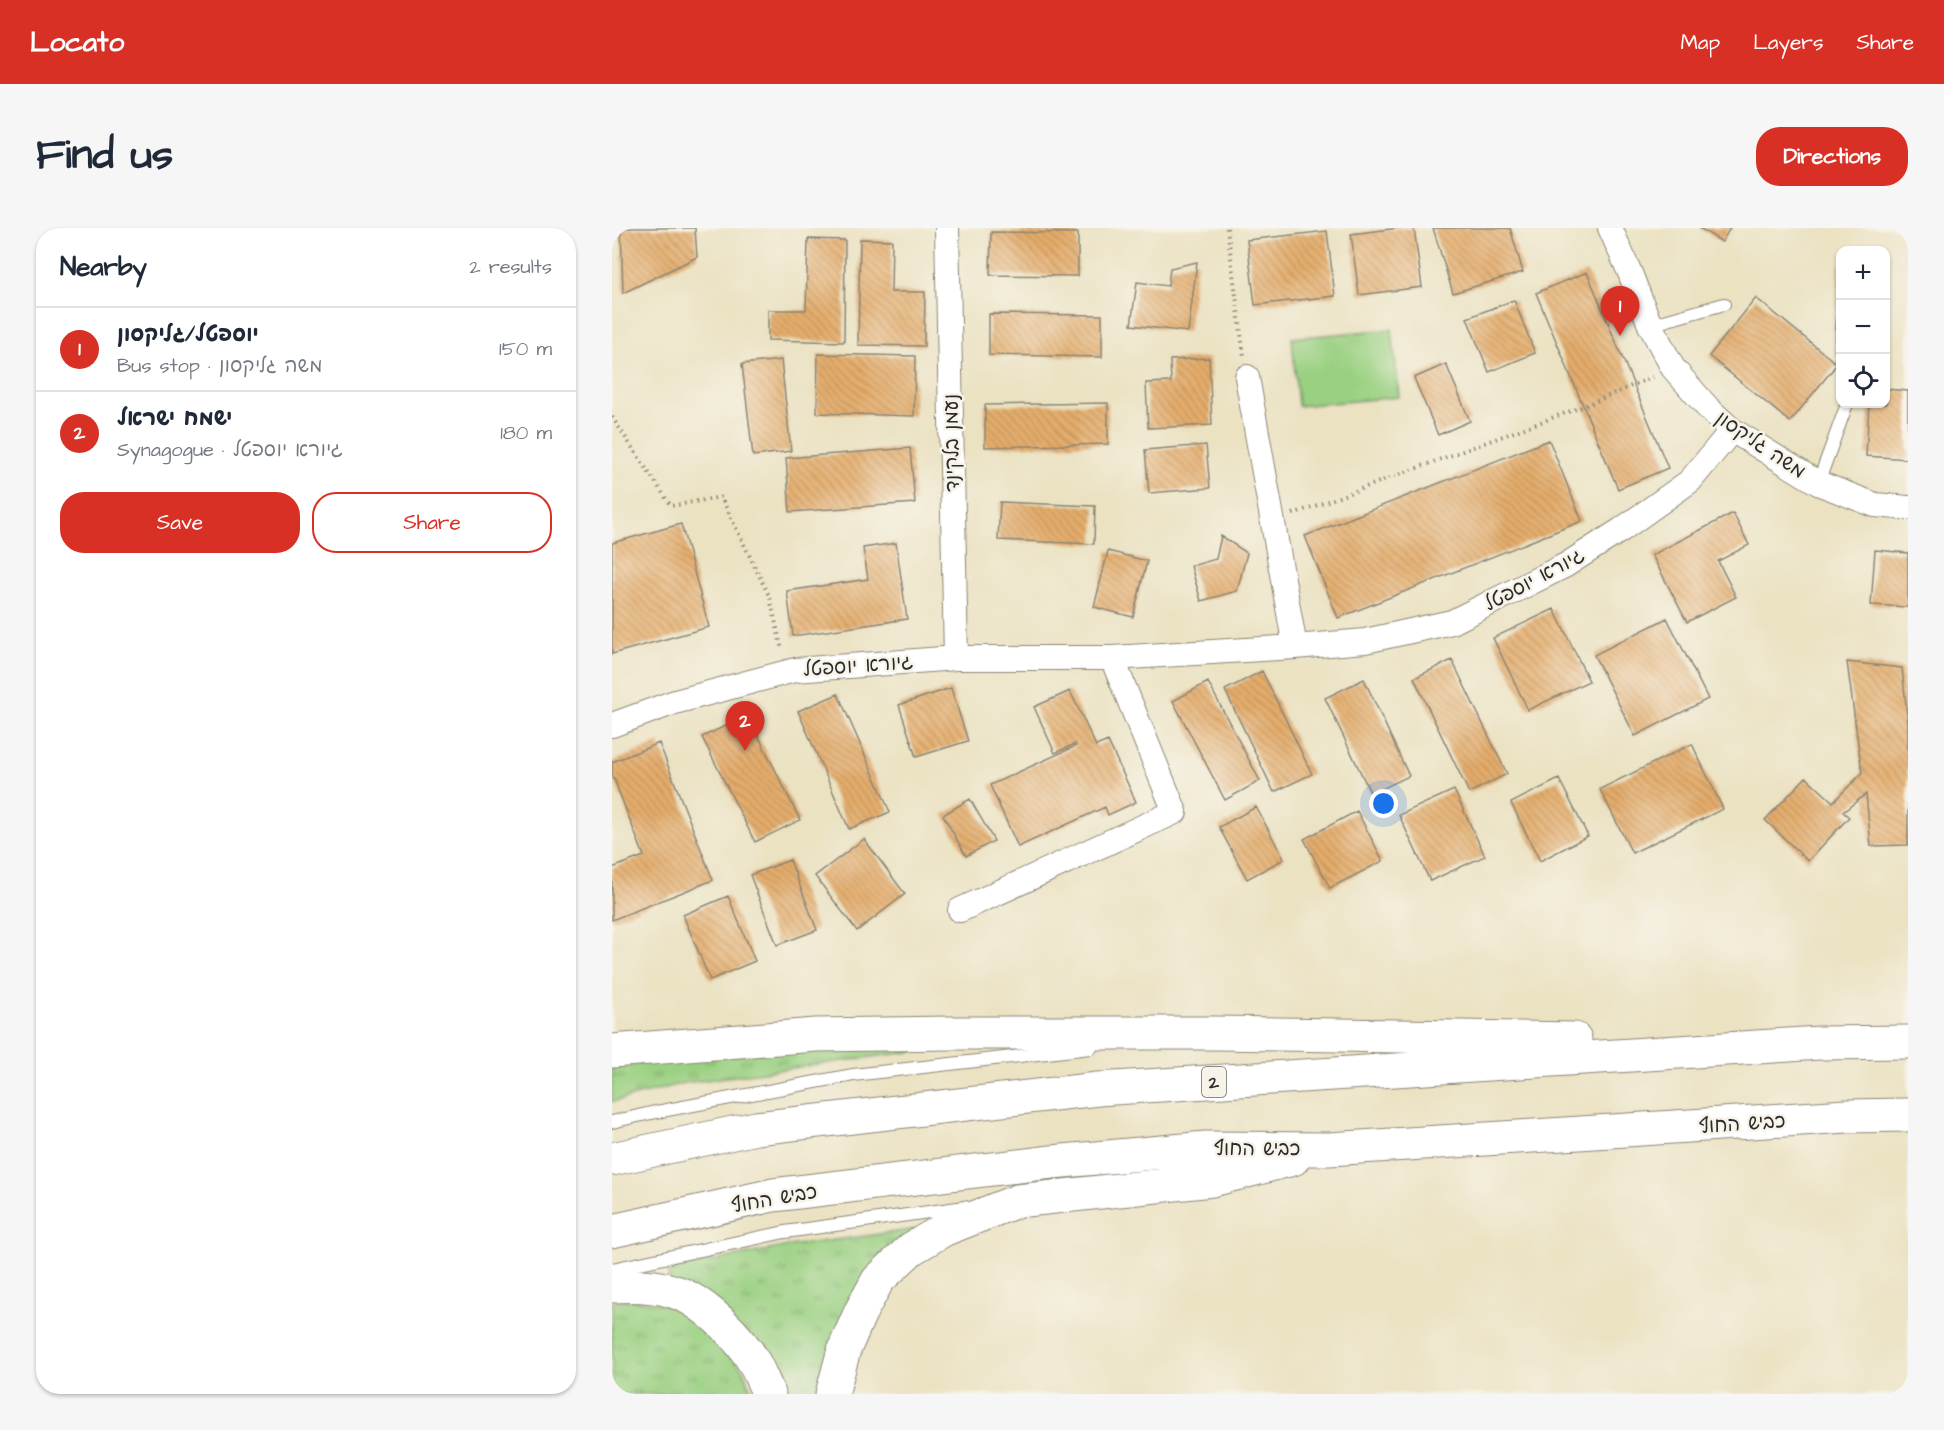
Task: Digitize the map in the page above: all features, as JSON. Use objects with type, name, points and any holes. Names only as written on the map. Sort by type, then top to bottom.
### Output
[{"type":"highway","points":[[612,1051],[816,1035],[951,1033],[1221,1034],[1820,1043]]},
{"type":"highway","name":"2","points":[[612,1159],[756,1128],[1098,1089],[1820,1043],[1908,1042]]},
{"type":"highway","name":"כביש החוף","points":[[612,1231],[773,1195],[1052,1162],[1206,1148],[1329,1149],[1847,1116],[1908,1115]]},
{"type":"highway","points":[[832,1394],[844,1350],[878,1280],[911,1249],[943,1230],[1017,1201],[1212,1180],[1329,1149]]},
{"type":"highway","points":[[612,1287],[633,1285],[673,1291],[706,1309],[734,1335],[754,1362],[769,1394]]},
{"type":"street","name":"נעמן בלקינד","points":[[947,228],[956,658]]},
{"type":"street","name":"משה גליקסון","points":[[1610,228],[1650,325],[1673,368],[1708,408],[1732,430],[1818,483],[1875,505],[1908,508]]},
{"type":"street","points":[[1247,378],[1295,648]]},
{"type":"street","name":"גיורא יוספטל","points":[[612,726],[675,702],[787,672],[956,658],[1112,658],[1295,648],[1365,641],[1452,622],[1566,565],[1621,530],[1690,482],[1732,430]]},
{"type":"street","points":[[960,909],[1175,812],[1112,658]]},
{"type":"lane","points":[[1650,325],[1724,304]]},
{"type":"lane","points":[[1818,483],[1846,408]]},
{"type":"lane","points":[[612,1122],[853,1075],[1221,1034]]},
{"type":"lane","points":[[612,1269],[785,1232],[1017,1201]]},
{"type":"path","points":[[1227,228],[1247,378]]},
{"type":"path","points":[[1273,522],[1584,406],[1673,368]]},
{"type":"path","points":[[612,417],[671,506],[721,497],[770,598],[787,672]]},
{"type":"green space","points":[[1392,329],[1399,397],[1298,406],[1292,338]]},
{"type":"green space","points":[[951,1046],[684,1083],[612,1102],[612,1064],[816,1049]]},
{"type":"green space","points":[[927,1228],[825,1394],[775,1394],[671,1283],[667,1270],[789,1246]]},
{"type":"green space","points":[[632,1299],[667,1305],[698,1320],[743,1370],[753,1394],[612,1394],[612,1302]]},
{"type":"building","points":[[621,228],[695,228],[697,257],[623,293]]},
{"type":"building","points":[[1414,228],[1422,287],[1359,295],[1351,234]]},
{"type":"building","points":[[1433,228],[1510,228],[1523,272],[1453,293]]},
{"type":"building","points":[[1699,228],[1730,228],[1722,242]]},
{"type":"building","points":[[1327,231],[1335,296],[1255,305],[1247,240]]},
{"type":"building","points":[[991,232],[1078,233],[1078,276],[990,275]]},
{"type":"building","points":[[808,239],[845,240],[844,342],[768,340],[768,310],[806,310]]},
{"type":"building","points":[[860,239],[892,240],[891,292],[925,292],[924,346],[858,345]]},
{"type":"building","points":[[1197,262],[1188,332],[1131,325],[1137,282],[1168,286],[1170,268]]},
{"type":"building","points":[[1587,272],[1668,468],[1618,489],[1536,293]]},
{"type":"building","points":[[1756,298],[1836,365],[1790,422],[1709,356]]},
{"type":"building","points":[[1514,300],[1535,353],[1489,372],[1467,318]]},
{"type":"building","points":[[989,314],[1102,315],[1102,357],[989,355]]},
{"type":"building","points":[[818,354],[915,356],[914,416],[817,413]]},
{"type":"building","points":[[1209,358],[1212,425],[1148,428],[1146,383],[1171,382],[1170,360]]},
{"type":"building","points":[[781,360],[791,451],[753,456],[742,364]]},
{"type":"building","points":[[1446,364],[1470,421],[1438,435],[1414,378]]},
{"type":"building","points":[[1890,389],[1908,391],[1908,459],[1866,456],[1869,408],[1890,408]]},
{"type":"building","points":[[1108,403],[1108,444],[985,447],[985,405]]},
{"type":"building","points":[[1549,440],[1582,521],[1338,618],[1305,536]]},
{"type":"building","points":[[1206,445],[1210,488],[1149,493],[1145,450]]},
{"type":"building","points":[[910,448],[915,503],[790,512],[786,458]]},
{"type":"building","points":[[1000,502],[1095,506],[1094,544],[998,540]]},
{"type":"building","points":[[1733,513],[1749,545],[1718,561],[1736,597],[1687,622],[1652,555]]},
{"type":"building","points":[[681,524],[709,627],[612,654],[612,543]]},
{"type":"building","points":[[1221,536],[1247,553],[1237,591],[1201,601],[1191,566],[1216,559]]},
{"type":"building","points":[[896,543],[907,619],[793,636],[787,591],[868,579],[863,548]]},
{"type":"building","points":[[1875,550],[1908,553],[1908,607],[1871,605]]},
{"type":"building","points":[[1108,551],[1147,561],[1133,617],[1094,607]]},
{"type":"building","points":[[1554,609],[1589,681],[1528,710],[1493,638]]},
{"type":"building","points":[[1667,618],[1708,699],[1635,736],[1594,655]]},
{"type":"building","points":[[1452,660],[1507,774],[1469,793],[1414,678]]},
{"type":"building","points":[[1847,662],[1902,668],[1908,724],[1908,845],[1871,846],[1866,794],[1843,812],[1849,817],[1808,861],[1765,820],[1806,777],[1833,802],[1862,773]]},
{"type":"building","points":[[1262,671],[1312,774],[1274,792],[1225,690]]},
{"type":"building","points":[[1364,679],[1409,776],[1371,794],[1325,698]]},
{"type":"building","points":[[1208,682],[1260,781],[1225,800],[1173,701]]},
{"type":"building","points":[[951,688],[968,741],[916,757],[899,705]]},
{"type":"building","points":[[1070,691],[1096,746],[1108,741],[1136,802],[1108,815],[1105,807],[1018,847],[990,785],[1076,746],[1075,744],[1055,753],[1034,707]]},
{"type":"building","points":[[838,694],[890,812],[849,829],[798,711]]},
{"type":"building","points":[[748,715],[800,820],[755,842],[702,737]]},
{"type":"building","points":[[659,743],[713,880],[612,920],[612,868],[644,856],[612,774],[612,762]]},
{"type":"building","points":[[1692,744],[1723,809],[1632,853],[1600,789]]},
{"type":"building","points":[[1559,779],[1588,836],[1540,861],[1511,803]]},
{"type":"building","points":[[1454,790],[1485,856],[1430,881],[1399,815]]},
{"type":"building","points":[[970,799],[994,841],[966,856],[943,815]]},
{"type":"building","points":[[1256,807],[1284,859],[1247,879],[1219,827]]},
{"type":"building","points":[[1357,811],[1383,861],[1330,888],[1304,839]]},
{"type":"building","points":[[864,839],[905,894],[857,931],[815,876]]},
{"type":"building","points":[[790,860],[817,930],[777,945],[750,875]]},
{"type":"building","points":[[728,896],[755,961],[710,980],[683,915]]},
{"type":"place","name":"יוספטל/גליקסון","points":[[1620,336]]},
{"type":"place","name":"ישמח ישראל","points":[[745,751]]}]
